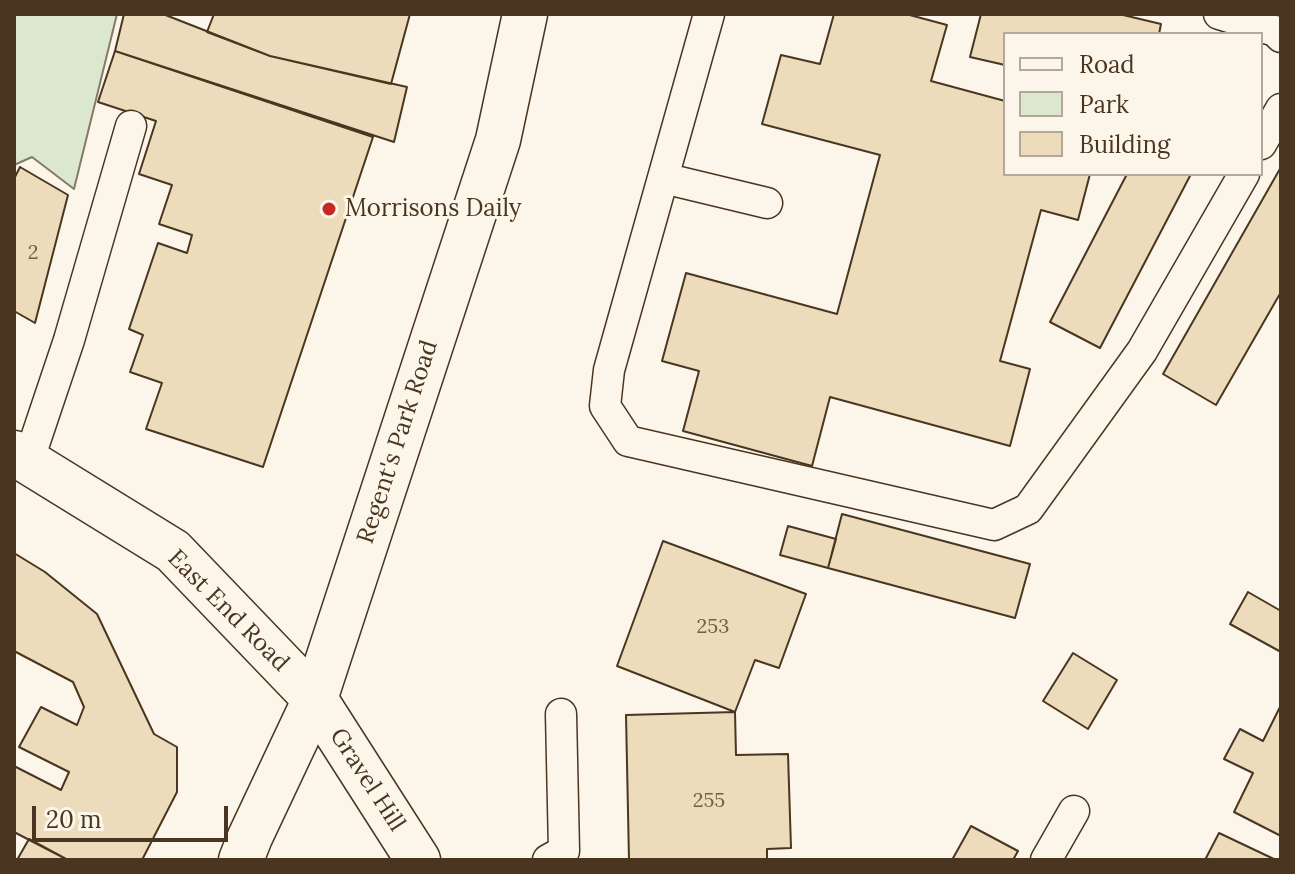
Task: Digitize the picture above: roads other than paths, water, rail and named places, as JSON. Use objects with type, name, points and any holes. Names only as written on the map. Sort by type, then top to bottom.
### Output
[{"type":"main road","name":"Regent's Park Road","points":[[241,860],[315,699],[498,140],[525,14]]},
{"type":"main road","name":"East End Road","points":[[21,457],[173,551],[315,699]]},
{"type":"main road","name":"Gravel Hill","points":[[315,699],[418,860]]},
{"type":"lane","points":[[709,14],[609,370],[605,406],[628,441],[994,525],[1028,509],[1142,351],[1243,176]]},
{"type":"lane","points":[[1219,14],[1275,31],[1281,37]]},
{"type":"lane","points":[[1263,140],[1281,109]]},
{"type":"lane","points":[[21,457],[69,340],[131,126]]},
{"type":"lane","points":[[663,178],[767,203]]},
{"type":"lane","points":[[548,860],[564,851],[561,714]]},
{"type":"lane","points":[[1046,860],[1074,811]]},
{"type":"place","name":"Morrisons Daily","points":[[329,209]]}]
